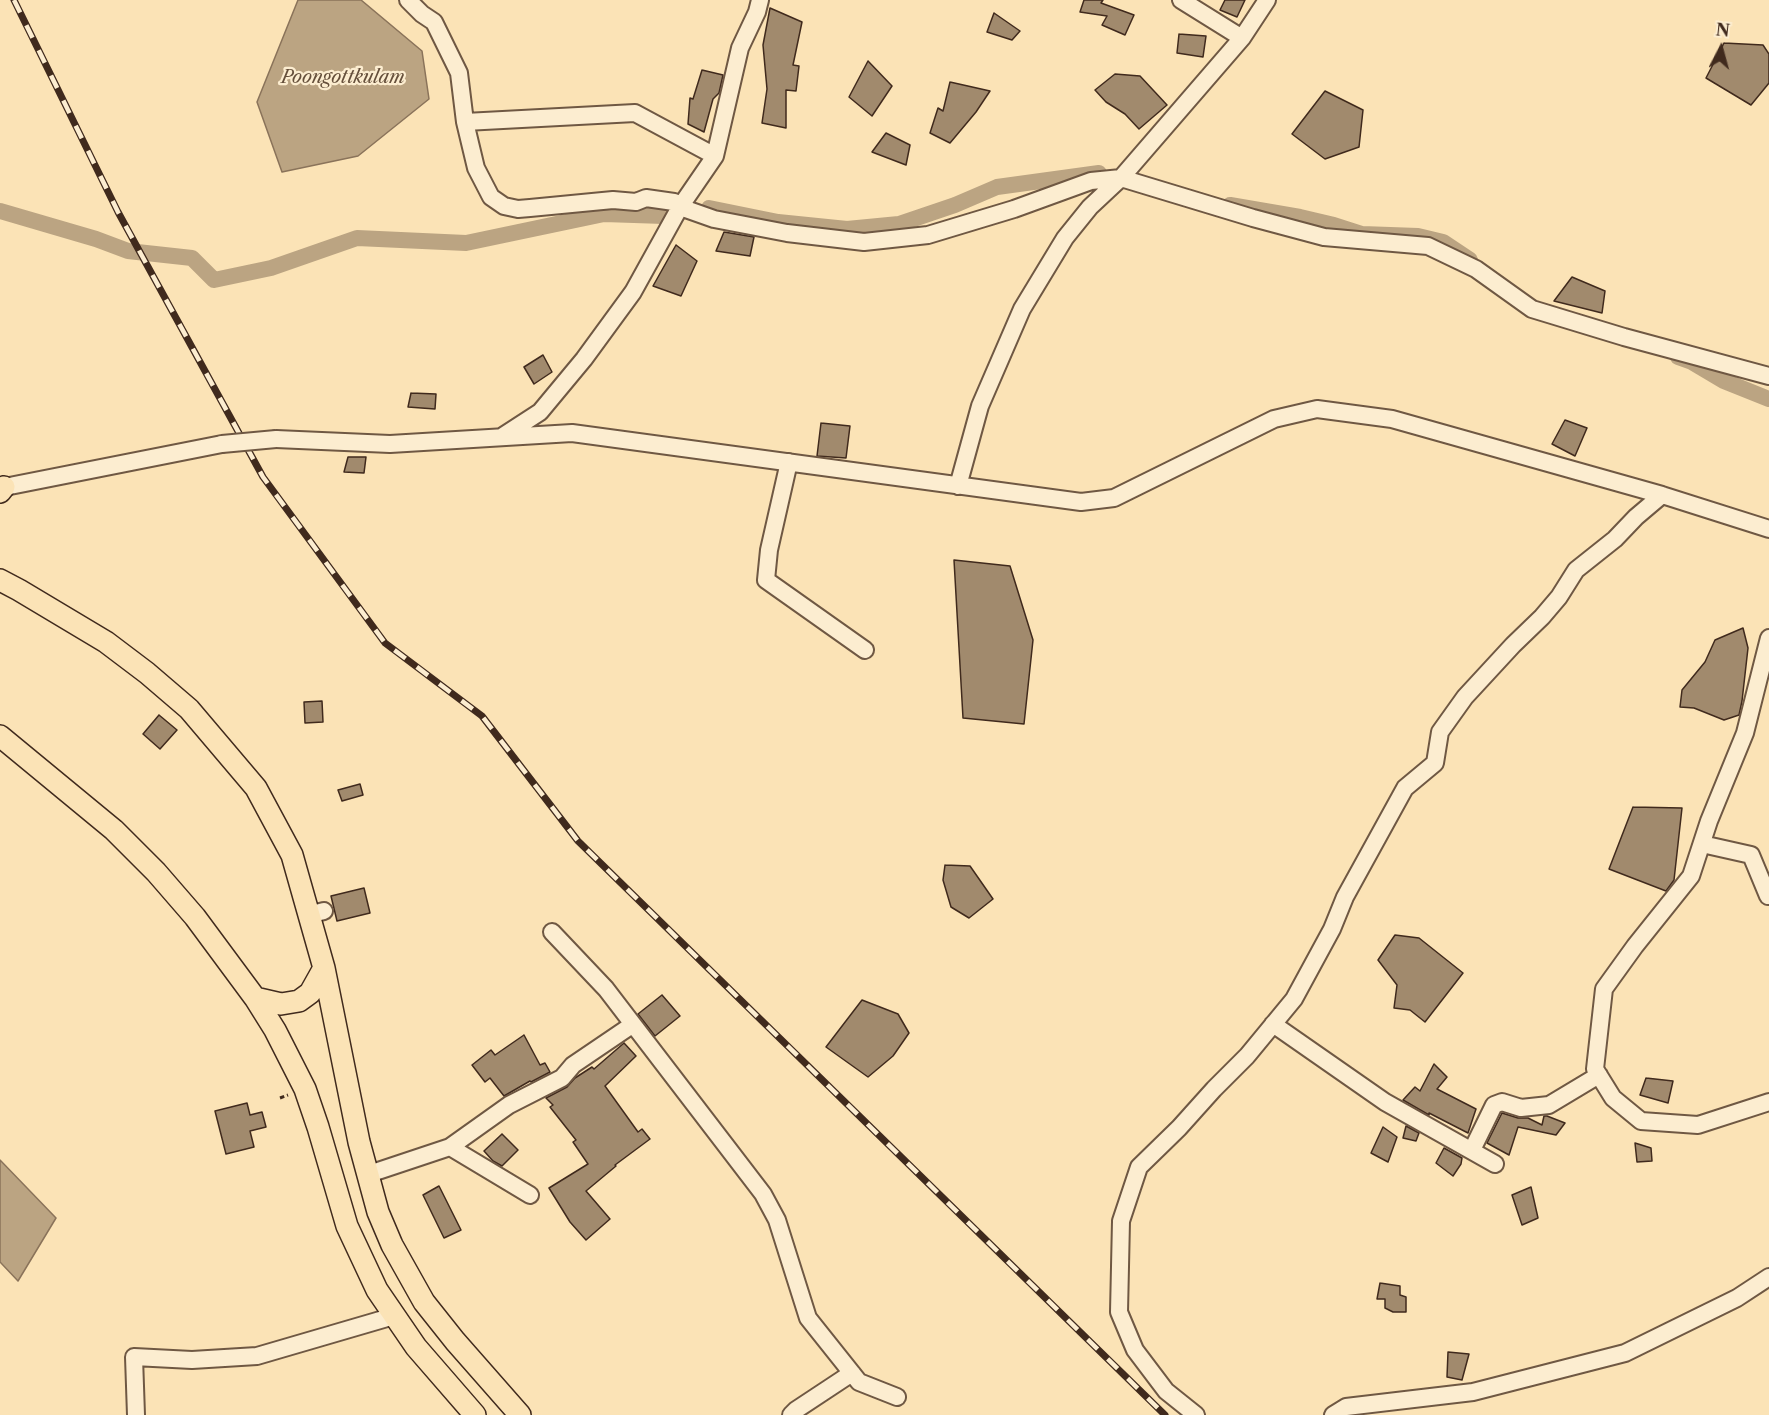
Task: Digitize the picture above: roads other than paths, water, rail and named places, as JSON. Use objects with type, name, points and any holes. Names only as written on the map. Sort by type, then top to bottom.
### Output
[{"type":"main road","points":[[0,580],[106,642],[147,673],[189,709],[256,788],[292,855],[316,913],[324,968],[359,1142],[378,1212],[392,1245],[424,1302],[520,1415]]},
{"type":"main road","points":[[0,736],[114,830],[156,872],[195,917],[255,998],[275,1030],[305,1089],[347,1226],[377,1290],[416,1347],[475,1415]]},
{"type":"main road","points":[[255,998],[281,1004],[299,1001],[310,993],[324,968]]},
{"type":"street","points":[[408,0],[434,22],[459,73],[472,156],[480,178],[491,197],[504,206],[518,209],[613,200],[636,202],[646,198],[674,202],[680,207],[714,219],[787,233],[864,242],[928,235],[1091,181],[1121,178],[1324,237],[1428,246],[1476,269],[1532,309],[1624,337],[1769,376]]},
{"type":"street","points":[[503,437],[540,412],[584,359],[633,292],[680,207],[715,156],[740,48],[757,12],[760,0]]},
{"type":"street","points":[[1181,0],[1242,38]]},
{"type":"street","points":[[958,486],[980,406],[1022,309],[1065,238],[1090,207],[1121,178],[1242,38],[1267,0]]},
{"type":"street","points":[[465,122],[635,113],[715,156]]},
{"type":"street","points":[[1,489],[222,444],[276,439],[390,444],[572,433],[1082,502],[1114,498],[1274,419],[1317,409],[1392,419],[1662,495],[1769,530]]},
{"type":"street","points":[[789,462],[769,550],[766,580],[865,650]]},
{"type":"street","points":[[1196,1415],[1166,1391],[1136,1350],[1119,1312],[1121,1221],[1139,1167],[1248,1056],[1294,999],[1332,929],[1345,897],[1405,788],[1435,763],[1440,732],[1465,697],[1542,617],[1559,597],[1576,570],[1662,495]]},
{"type":"street","points":[[1769,638],[1745,734],[1709,821],[1691,876],[1604,989],[1595,1070],[1613,1098],[1641,1121],[1698,1125],[1769,1102]]},
{"type":"street","points":[[1702,844],[1751,855],[1768,896],[1769,894]]},
{"type":"street","points":[[552,932],[606,989],[763,1194],[777,1220],[808,1318],[860,1382],[897,1397]]},
{"type":"street","points":[[369,1174],[450,1147],[509,1105],[562,1078],[573,1065],[632,1024]]},
{"type":"street","points":[[1273,1024],[1385,1102],[1496,1164]]},
{"type":"street","points":[[1472,1150],[1494,1105],[1502,1102],[1521,1108],[1549,1105],[1599,1075]]},
{"type":"street","points":[[450,1147],[530,1196]]},
{"type":"street","points":[[1333,1415],[1346,1407],[1473,1392],[1625,1353],[1737,1298],[1769,1277]]},
{"type":"street","points":[[136,1415],[134,1357],[192,1360],[257,1356],[394,1316]]},
{"type":"street","points":[[790,1415],[852,1373]]},
{"type":"water","name":"Poongottkulam","points":[[298,0],[361,0],[422,51],[429,99],[358,156],[282,172],[257,102]]},
{"type":"water","points":[[0,1160],[56,1218],[18,1281],[0,1262]]},
{"type":"waterway","points":[[709,208],[778,222],[847,229],[899,224],[955,205],[997,187],[1099,173]]},
{"type":"waterway","points":[[1230,205],[1300,217],[1362,234],[1418,236],[1443,242],[1470,260]]},
{"type":"waterway","points":[[0,211],[96,239],[128,251],[192,258],[214,280],[271,268],[357,238],[466,243],[604,214],[664,216]]},
{"type":"waterway","points":[[1678,357],[1692,362],[1724,381],[1769,399]]},
{"type":"railway","points":[[14,0],[118,212],[263,477],[385,643],[482,716],[578,841],[1165,1415]]}]
